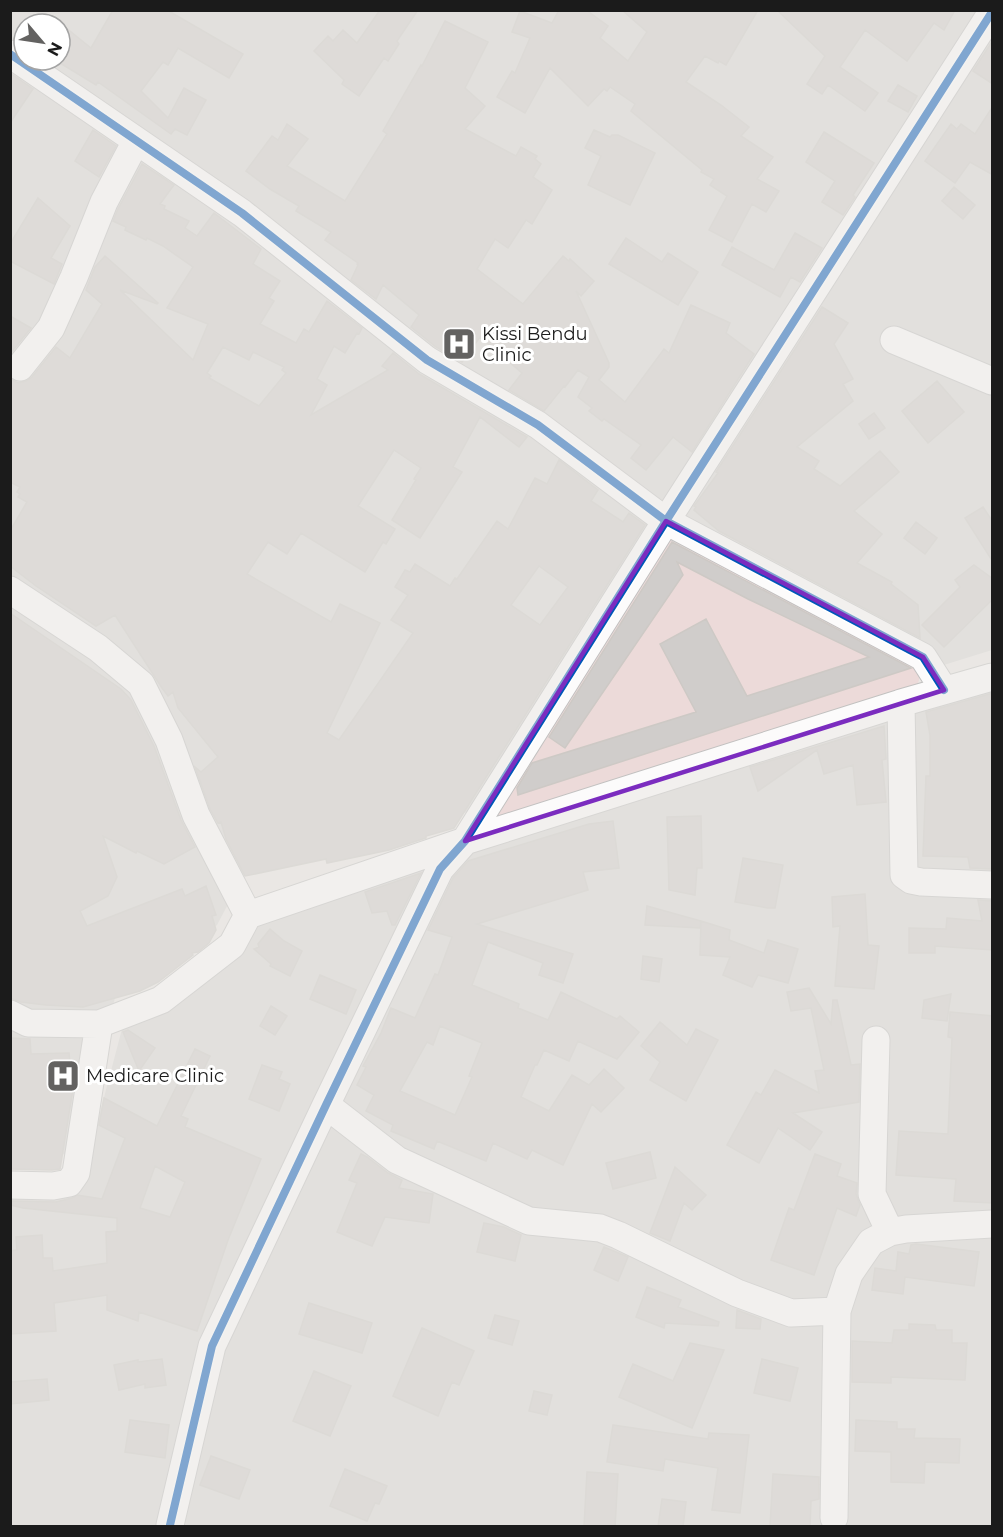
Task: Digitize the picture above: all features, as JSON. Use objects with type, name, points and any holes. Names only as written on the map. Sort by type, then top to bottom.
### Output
[{"type":"street","points":[[170,1525],[212,1346],[440,869],[465,841],[666,521],[993,12]]},
{"type":"street","points":[[10,54],[242,213],[427,360],[538,425],[666,521],[923,657],[944,690]]},
{"type":"street","points":[[20,367],[51,328],[74,278],[104,202],[136,141]]},
{"type":"street","points":[[894,340],[993,381]]},
{"type":"street","points":[[10,590],[98,648],[141,684],[169,740],[196,815],[248,915]]},
{"type":"street","points":[[10,1014],[28,1023],[99,1024],[161,999],[231,945],[248,915],[465,841],[901,703],[993,677]]},
{"type":"street","points":[[901,703],[904,875],[911,880],[921,882],[993,885]]},
{"type":"street","points":[[10,1185],[53,1186],[69,1183],[76,1173],[99,1024]]},
{"type":"street","points":[[876,1040],[872,1194],[890,1232]]},
{"type":"street","points":[[326,1105],[397,1160],[530,1221],[600,1228],[618,1234],[737,1293],[791,1312],[837,1311]]},
{"type":"street","points":[[834,1518],[837,1311],[849,1274],[871,1242],[890,1232],[993,1224]]},
{"type":"highlighted area","points":[[666,521],[923,657],[944,690],[901,703],[465,841]]},
{"type":"shaded area","points":[[11,11],[992,11],[992,650],[493,805],[244,874],[217,925],[145,979],[119,984],[72,1150],[68,1154],[11,1158]]},
{"type":"shaded area","points":[[670,540],[922,669],[917,687],[494,820],[486,809]]},
{"type":"shaded area","points":[[992,682],[992,1526],[11,1526],[10,1187],[86,1166],[122,1029],[169,1004],[265,906]]},
{"type":"building","points":[[113,10],[167,10],[243,54],[229,78],[178,48],[168,65],[163,62],[141,91],[168,118],[184,88],[206,100],[187,135],[175,129],[171,134],[98,82],[96,85],[72,70],[72,33],[91,48]]},
{"type":"building","points":[[380,10],[418,10],[397,41],[399,44],[388,61],[384,58],[359,96],[342,84],[344,80],[314,51],[328,36],[333,41],[343,30],[357,43]]},
{"type":"building","points":[[559,10],[586,10],[608,26],[600,38],[628,61],[647,32],[622,10],[758,10],[726,65],[705,56],[686,82],[749,127],[741,136],[773,157],[757,179],[779,191],[766,212],[752,204],[732,242],[709,230],[727,196],[710,185],[714,179],[701,172],[702,170],[631,111],[635,104],[610,87],[607,91],[604,89],[588,106],[550,68],[525,113],[497,97],[512,71],[515,73],[530,38],[512,32],[520,11],[552,23]]},
{"type":"building","points":[[777,10],[955,10],[944,30],[934,23],[907,61],[865,30],[840,67],[878,93],[865,111],[828,85],[822,94],[807,84],[825,56]]},
{"type":"building","points":[[445,21],[488,42],[465,88],[485,106],[465,129],[516,156],[521,147],[537,156],[535,159],[541,164],[533,177],[552,190],[532,224],[526,220],[508,248],[495,239],[477,269],[523,304],[563,256],[569,261],[570,259],[594,281],[581,296],[576,291],[609,363],[609,367],[599,380],[625,402],[664,349],[669,353],[691,305],[730,323],[726,333],[754,354],[692,452],[673,437],[646,470],[631,458],[641,445],[604,419],[602,421],[589,411],[592,408],[578,397],[589,377],[578,370],[544,411],[509,390],[522,373],[480,337],[462,362],[436,347],[411,327],[419,315],[383,285],[376,299],[351,280],[358,263],[325,240],[331,232],[296,211],[299,206],[246,171],[272,136],[278,140],[287,124],[308,139],[287,166],[345,201],[387,134],[383,131],[422,66]]},
{"type":"building","points":[[993,40],[993,84],[973,71]]},
{"type":"building","points":[[10,73],[33,89],[10,123]]},
{"type":"building","points":[[898,85],[917,96],[908,112],[888,101]]},
{"type":"building","points":[[993,106],[993,175],[970,162],[955,183],[925,161],[951,124],[957,129],[961,124],[975,134]]},
{"type":"building","points":[[93,130],[116,146],[99,177],[75,161]]},
{"type":"building","points":[[594,130],[610,137],[618,135],[655,153],[630,205],[588,185],[601,156],[585,148]]},
{"type":"building","points":[[824,132],[874,163],[843,215],[822,202],[835,181],[806,162]]},
{"type":"building","points":[[142,164],[174,185],[160,204],[165,206],[164,209],[189,221],[185,228],[197,236],[214,213],[261,249],[253,264],[280,281],[269,298],[274,301],[260,324],[296,343],[304,329],[309,332],[327,301],[362,328],[345,353],[334,346],[317,379],[327,385],[311,415],[388,370],[382,366],[393,353],[419,374],[527,437],[519,447],[480,417],[453,467],[462,472],[420,538],[392,520],[421,468],[394,450],[358,506],[395,529],[386,544],[383,542],[365,572],[301,533],[287,554],[268,542],[247,574],[331,622],[340,604],[380,623],[327,733],[339,740],[413,633],[391,620],[408,595],[395,587],[405,570],[410,572],[415,564],[450,586],[497,521],[508,529],[535,478],[547,484],[559,460],[598,490],[591,501],[623,522],[629,513],[645,525],[454,828],[389,850],[327,863],[326,859],[245,876],[226,839],[221,822],[218,823],[210,809],[195,767],[201,772],[218,757],[178,708],[173,692],[168,696],[162,688],[115,615],[96,626],[10,566],[10,531],[27,502],[18,497],[20,494],[17,492],[20,487],[10,482],[10,379],[18,383],[32,377],[56,347],[70,358],[102,304],[86,290],[95,267],[105,256],[158,303],[120,290],[193,360],[208,324],[167,308],[193,267],[163,246],[125,230],[126,227],[113,221]],"holes":[[[223,347],[249,360],[253,352],[284,367],[282,370],[286,373],[259,406],[209,378],[211,376],[207,373]],[[539,566],[568,587],[540,625],[511,605]]]},
{"type":"building","points":[[954,187],[975,205],[963,219],[942,201]]},
{"type":"building","points":[[38,198],[70,226],[51,258],[62,264],[54,284],[10,261],[10,244]]},
{"type":"building","points":[[795,233],[822,248],[800,282],[791,277],[780,297],[722,265],[732,247],[774,270]]},
{"type":"building","points":[[626,238],[662,262],[668,253],[698,272],[678,305],[609,264]]},
{"type":"building","points":[[822,307],[848,323],[834,344],[853,379],[843,384],[853,401],[797,447],[819,461],[814,469],[840,486],[880,451],[899,472],[854,511],[882,534],[857,563],[892,582],[891,584],[918,605],[920,638],[719,531],[694,510],[696,507],[694,506],[718,473],[716,472]]},
{"type":"building","points":[[10,316],[31,328],[10,354]]},
{"type":"building","points":[[937,381],[964,412],[928,443],[902,411]]},
{"type":"building","points":[[874,413],[885,428],[869,439],[859,424]]},
{"type":"building","points":[[983,507],[993,522],[993,562],[965,518]]},
{"type":"building","points":[[916,522],[937,538],[925,554],[904,538]]},
{"type":"building","points":[[672,542],[911,668],[518,795],[517,788],[532,763],[696,712],[660,644],[706,619],[747,696],[869,657],[677,562],[683,575],[565,748],[549,737]]},
{"type":"building","points":[[974,565],[993,579],[993,599],[944,647],[922,625],[960,587],[955,580]]},
{"type":"building","points":[[10,613],[121,689],[131,700],[154,746],[181,820],[195,847],[164,864],[103,836],[117,877],[108,896],[80,911],[87,926],[182,889],[185,896],[206,886],[216,915],[212,916],[216,930],[209,943],[198,952],[192,953],[193,955],[158,982],[140,991],[83,1007],[21,1002],[10,998]]},
{"type":"building","points":[[993,693],[993,869],[970,868],[968,857],[923,856],[926,776],[930,776],[930,735],[926,712]]},
{"type":"building","points":[[884,726],[886,759],[882,760],[886,802],[857,805],[853,765],[824,774],[817,750],[758,791],[750,767]]},
{"type":"building","points":[[701,816],[702,868],[697,868],[695,895],[669,890],[667,817]]},
{"type":"building","points":[[613,821],[619,868],[583,872],[588,890],[477,924],[573,954],[563,983],[539,975],[543,963],[488,942],[472,985],[519,1004],[518,1008],[548,1020],[561,992],[617,1019],[620,1016],[639,1032],[617,1059],[578,1041],[569,1061],[544,1050],[521,1097],[549,1111],[572,1075],[589,1085],[604,1069],[624,1088],[601,1112],[592,1104],[563,1165],[532,1150],[527,1159],[493,1143],[486,1161],[437,1141],[434,1149],[391,1131],[393,1125],[366,1111],[374,1095],[357,1085],[366,1067],[363,1066],[381,1033],[391,1008],[415,1018],[435,974],[438,975],[452,937],[428,930],[453,878],[468,861],[589,824]],"holes":[[[440,1026],[482,1043],[469,1076],[472,1077],[455,1115],[400,1091],[427,1042],[433,1045]]]},
{"type":"building","points":[[743,858],[783,865],[775,908],[735,902]]},
{"type":"building","points":[[421,873],[395,925],[392,925],[387,911],[372,913],[365,892]]},
{"type":"building","points":[[865,894],[868,945],[879,946],[874,989],[835,986],[840,926],[833,927],[832,897]]},
{"type":"building","points":[[978,900],[993,901],[993,950],[935,946],[935,953],[909,953],[909,928],[946,929],[947,918],[982,921]]},
{"type":"building","points":[[647,906],[701,921],[700,928],[645,925]]},
{"type":"building","points":[[701,921],[730,930],[729,940],[764,953],[768,940],[798,949],[788,983],[758,975],[752,987],[723,975],[730,957],[700,955]]},
{"type":"building","points":[[270,929],[284,941],[302,951],[290,976],[270,966],[271,964],[254,949],[259,947],[258,944]]},
{"type":"building","points":[[643,956],[662,959],[659,982],[641,979]]},
{"type":"building","points":[[320,975],[356,990],[346,1014],[310,999]]},
{"type":"building","points":[[809,988],[831,1024],[833,1000],[837,1000],[851,1065],[860,1064],[859,1102],[793,1113],[822,1132],[810,1150],[778,1128],[759,1163],[727,1145],[756,1092],[761,1095],[775,1070],[819,1093],[815,1071],[824,1070],[811,1008],[791,1011],[787,992]]},
{"type":"building","points":[[951,994],[947,1021],[922,1018],[924,1000]]},
{"type":"building","points":[[271,1006],[287,1016],[275,1035],[260,1026]]},
{"type":"building","points":[[950,1012],[993,1016],[993,1203],[954,1201],[956,1179],[896,1175],[899,1131],[948,1134],[952,1038],[948,1037]]},
{"type":"building","points":[[660,1022],[687,1045],[696,1029],[718,1040],[686,1101],[650,1080],[660,1062],[641,1046]]},
{"type":"building","points":[[128,1030],[155,1048],[139,1071],[123,1032]]},
{"type":"building","points":[[10,1038],[30,1039],[31,1054],[69,1053],[70,1064],[77,1064],[60,1169],[10,1169]]},
{"type":"building","points":[[195,1049],[210,1056],[181,1116],[188,1119],[185,1127],[261,1159],[228,1240],[197,1331],[139,1312],[138,1321],[107,1310],[107,1295],[54,1303],[56,1331],[10,1334],[10,1251],[17,1250],[16,1237],[42,1235],[43,1258],[52,1258],[53,1271],[107,1263],[106,1232],[117,1231],[117,1218],[23,1208],[10,1205],[10,1201],[56,1202],[77,1195],[102,1199],[125,1138],[99,1125],[104,1098],[157,1126]],"holes":[[[155,1166],[185,1182],[170,1217],[140,1208]]]},
{"type":"building","points":[[262,1065],[282,1072],[279,1079],[290,1084],[279,1111],[249,1099]]},
{"type":"building","points":[[650,1152],[656,1178],[613,1189],[606,1163]]},
{"type":"building","points":[[361,1154],[402,1180],[399,1188],[433,1194],[429,1223],[385,1217],[372,1246],[337,1232],[357,1183],[349,1180]]},
{"type":"building","points":[[815,1154],[841,1164],[837,1176],[857,1183],[856,1194],[860,1205],[856,1216],[837,1208],[814,1275],[771,1260],[789,1208],[794,1210]]},
{"type":"building","points":[[675,1167],[706,1195],[692,1210],[684,1203],[670,1241],[650,1233]]},
{"type":"building","points":[[484,1223],[504,1227],[521,1235],[515,1261],[477,1252]]},
{"type":"building","points":[[911,1245],[979,1252],[974,1286],[905,1277],[903,1294],[872,1290],[875,1268],[896,1271],[898,1252],[909,1254]]},
{"type":"building","points":[[604,1247],[628,1257],[618,1281],[594,1270]]},
{"type":"building","points":[[647,1287],[681,1300],[678,1307],[719,1322],[718,1326],[665,1323],[664,1328],[636,1317]]},
{"type":"building","points":[[309,1303],[372,1323],[362,1353],[299,1334]]},
{"type":"building","points":[[737,1310],[761,1319],[760,1329],[736,1328]]},
{"type":"building","points":[[495,1315],[519,1321],[512,1345],[488,1338]]},
{"type":"building","points":[[909,1324],[935,1325],[936,1330],[952,1330],[952,1343],[967,1343],[965,1380],[891,1377],[891,1383],[852,1382],[852,1341],[892,1343],[894,1330],[909,1330]]},
{"type":"building","points":[[422,1328],[474,1351],[459,1385],[452,1382],[438,1416],[393,1396]]},
{"type":"building","points":[[690,1343],[724,1350],[692,1428],[619,1397],[633,1364],[673,1381]]},
{"type":"building","points":[[162,1359],[166,1385],[145,1388],[145,1384],[119,1390],[114,1365],[138,1360],[138,1362]]},
{"type":"building","points":[[762,1359],[798,1368],[790,1401],[754,1393]]},
{"type":"building","points":[[314,1371],[351,1386],[330,1436],[293,1421]]},
{"type":"building","points":[[47,1379],[49,1400],[10,1404],[10,1382]]},
{"type":"building","points":[[534,1391],[552,1395],[547,1415],[529,1411]]},
{"type":"building","points":[[130,1420],[169,1425],[165,1458],[125,1452]]},
{"type":"building","points":[[856,1420],[897,1422],[897,1429],[915,1429],[914,1438],[960,1439],[959,1463],[925,1462],[924,1483],[891,1482],[891,1452],[855,1451]]},
{"type":"building","points":[[613,1425],[708,1439],[709,1433],[749,1435],[740,1513],[712,1510],[718,1468],[665,1459],[663,1471],[607,1462]]},
{"type":"building","points":[[211,1456],[250,1470],[239,1499],[200,1485]]},
{"type":"building","points":[[345,1469],[387,1486],[379,1504],[375,1503],[367,1521],[330,1506]]},
{"type":"building","points":[[587,1472],[618,1474],[615,1527],[584,1527]]},
{"type":"building","points":[[773,1474],[819,1477],[819,1499],[811,1501],[810,1527],[770,1527]]},
{"type":"building","points":[[662,1499],[686,1502],[683,1527],[658,1527]]},
{"type":"cycle path","points":[[170,1525],[212,1346],[440,869],[465,841],[666,521],[992,12]]},
{"type":"cycle path","points":[[10,54],[242,213],[427,360],[538,425],[666,521],[923,657],[944,690]]},
{"type":"place","name":"Kissi Bendu Clinic","points":[[459,344]]},
{"type":"place","name":"Medicare Clinic","points":[[63,1076]]}]
